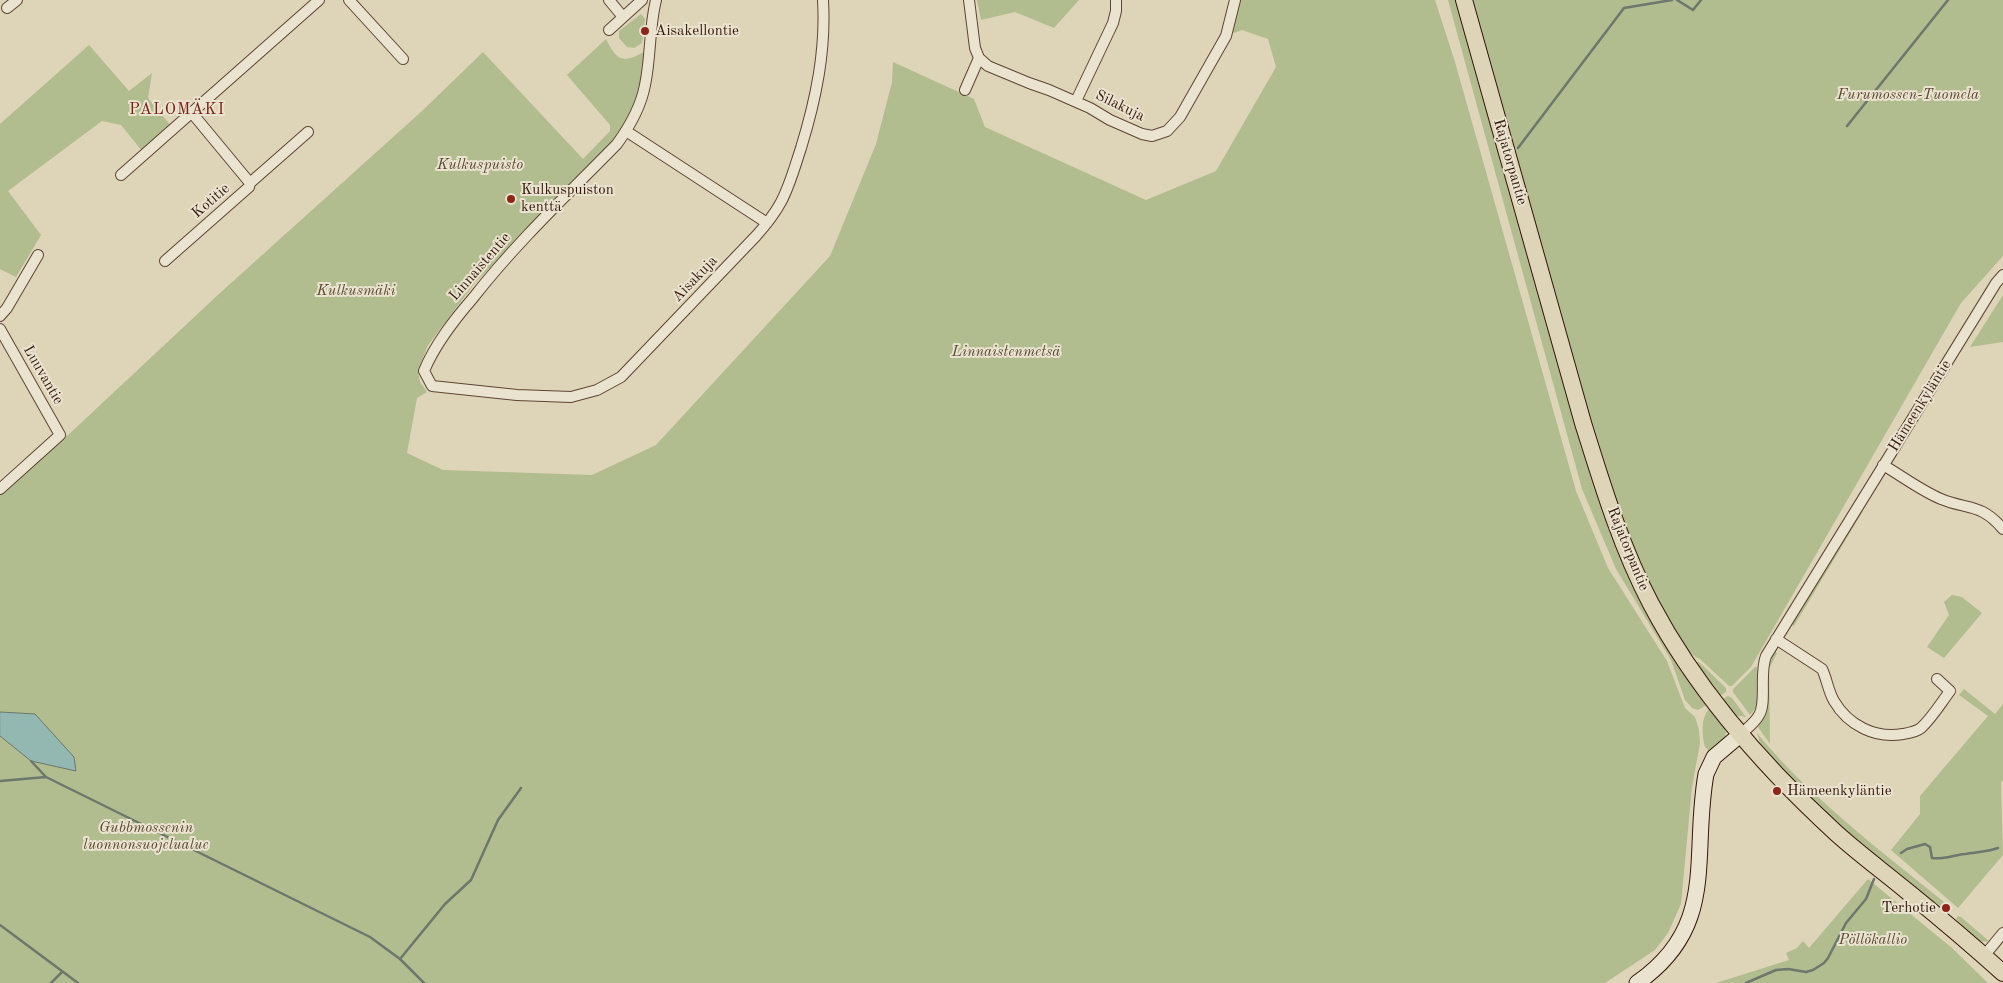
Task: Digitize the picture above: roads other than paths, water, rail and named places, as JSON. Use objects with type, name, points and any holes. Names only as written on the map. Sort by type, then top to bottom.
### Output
[{"type":"main road","name":"Rajatorpantie","points":[[1464,0],[1583,423],[1622,541],[1650,603],[1672,641],[1710,698],[1773,773],[1837,834],[2003,973]]},
{"type":"street","points":[[6,8],[17,0]]},
{"type":"street","points":[[120,175],[192,114],[319,0]]},
{"type":"street","points":[[349,0],[403,59]]},
{"type":"street","points":[[609,0],[623,17]]},
{"type":"street","points":[[609,30],[642,0]]},
{"type":"street","name":"Linnaistentie","points":[[427,379],[424,371],[430,356],[472,298],[492,274],[617,144],[626,131],[638,108],[646,84],[651,22],[656,0]]},
{"type":"street","name":"Aisakuja","points":[[427,379],[432,386],[517,395],[571,397],[597,390],[621,377],[767,223],[781,202],[793,172],[808,123],[822,56],[824,36],[823,0]]},
{"type":"street","points":[[965,90],[980,58],[975,48],[969,0]]},
{"type":"street","points":[[1076,101],[1113,23],[1116,0]]},
{"type":"street","name":"Silakuja","points":[[980,58],[988,66],[1076,101],[1142,134],[1152,136],[1167,131],[1180,117],[1226,36],[1235,0]]},
{"type":"street","name":"Kotitie","points":[[165,261],[249,187],[250,183],[192,114]]},
{"type":"street","points":[[626,131],[767,223]]},
{"type":"street","points":[[250,183],[308,132]]},
{"type":"street","points":[[0,316],[8,308],[38,255]]},
{"type":"street","name":"Hämeenkyläntie","points":[[1637,983],[1659,966],[1684,935],[1695,899],[1706,774],[1714,757],[1756,720],[1761,712],[1761,672],[1763,662],[1883,465],[1996,283],[2003,275]]},
{"type":"street","name":"Luuvantie","points":[[0,329],[60,435],[0,489]]},
{"type":"street","points":[[1883,465],[1940,498],[1952,503],[1976,508],[1995,520],[2003,529]]},
{"type":"street","points":[[1776,639],[1822,669],[1830,693],[1841,710],[1858,726],[1877,734],[1901,735],[1921,728],[1950,691],[1937,679]]},
{"type":"street","points":[[1984,956],[2003,933]]},
{"type":"water","points":[[0,712],[35,714],[74,757],[76,771],[31,761],[0,736]]},
{"type":"waterway","points":[[1518,148],[1624,8],[1672,0]]},
{"type":"waterway","points":[[1677,0],[1693,10],[1701,0]]},
{"type":"waterway","points":[[1847,126],[1948,0]]},
{"type":"waterway","points":[[31,761],[46,777],[370,937],[400,959],[424,983]]},
{"type":"waterway","points":[[0,781],[46,777]]},
{"type":"waterway","points":[[400,959],[445,904],[471,880],[498,820],[521,788]]},
{"type":"waterway","points":[[1901,853],[1907,849],[1925,844],[1930,847],[1932,858],[1945,858],[1998,848]]},
{"type":"waterway","points":[[1746,983],[1776,970],[1788,969],[1806,972],[1824,963],[1846,923],[1866,899],[1874,879]]},
{"type":"waterway","points":[[0,925],[78,983]]},
{"type":"waterway","points":[[51,983],[62,972]]},
{"type":"place","name":"Aisakellontie","points":[[645,31]]},
{"type":"place","name":"Kulkuspuiston kenttä","points":[[511,199]]},
{"type":"place","name":"Hämeenkyläntie","points":[[1777,791]]},
{"type":"place","name":"Terhotie","points":[[1946,908]]},
{"type":"district","name":"PALOMÄKI","points":[[177,110]]},
{"type":"park label","name":"Furumossen-Tuomela","points":[[1908,95]]},
{"type":"park label","name":"Kulkuspuisto","points":[[480,165]]},
{"type":"park label","name":"Kulkusmäki","points":[[356,291]]},
{"type":"park label","name":"Linnaistenmetsä","points":[[1006,352]]},
{"type":"park label","name":"Gubbmossenin luonnonsuojelualue","points":[[146,836]]},
{"type":"park label","name":"Pöllökallio","points":[[1873,940]]}]
